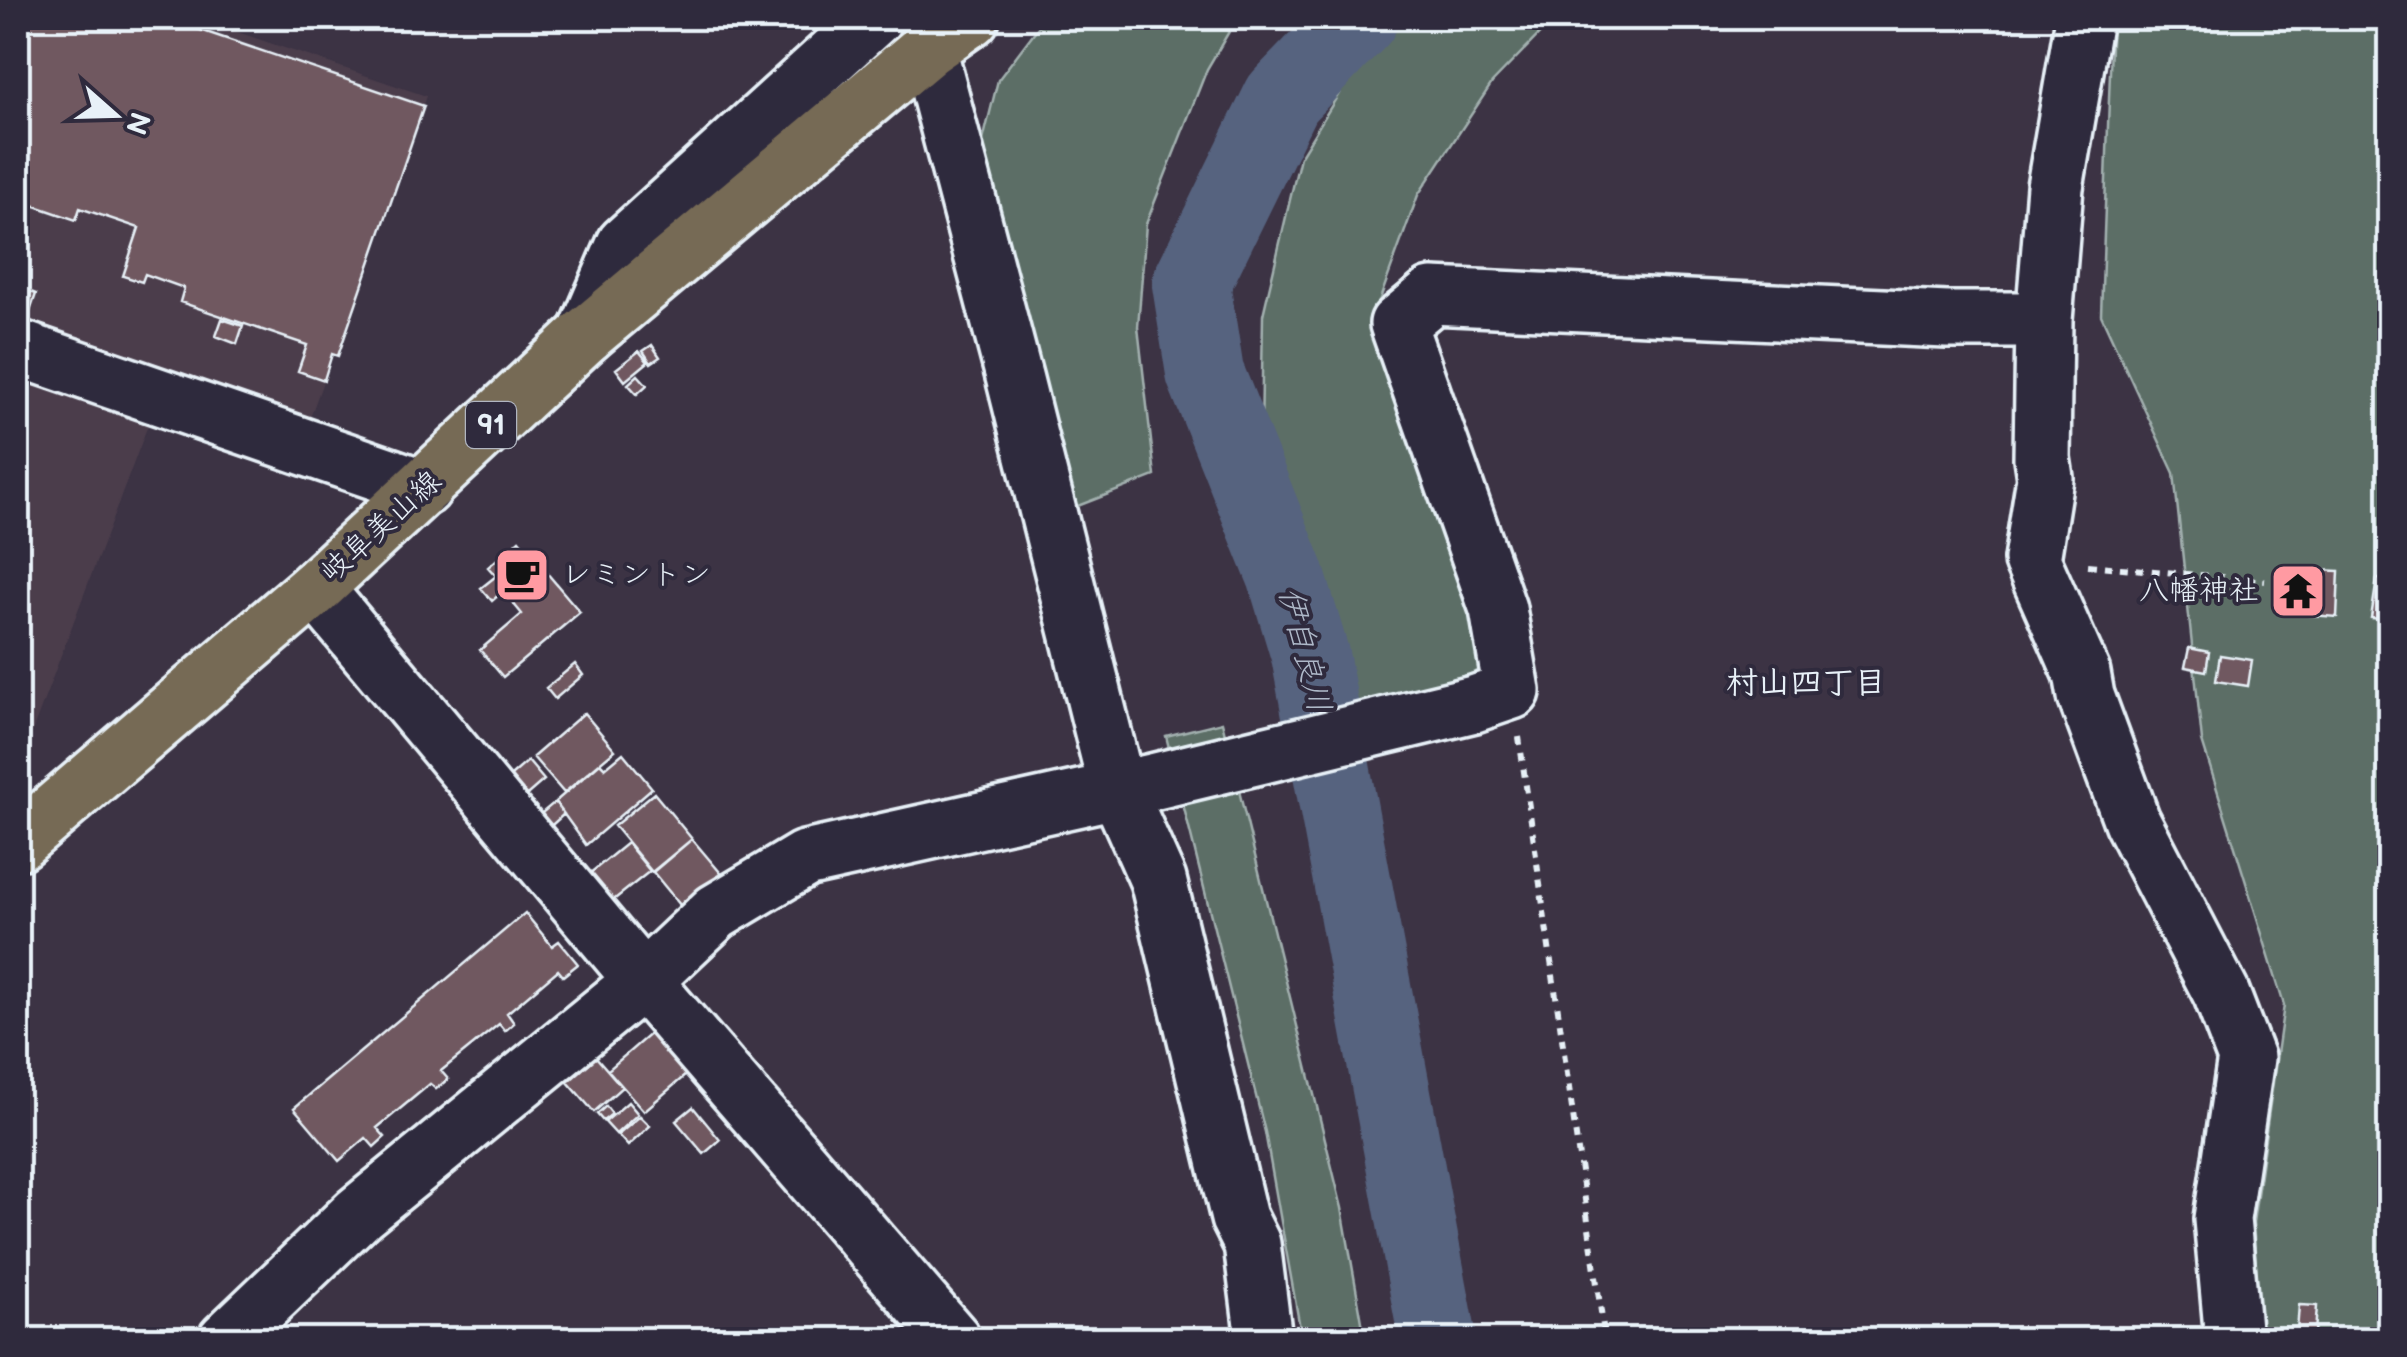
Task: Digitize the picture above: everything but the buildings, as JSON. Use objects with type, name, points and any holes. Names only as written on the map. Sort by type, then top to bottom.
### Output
[{"type":"main road","name":"岐阜美山線","points":[[18,842],[315,588],[586,335],[949,33]]},
{"type":"street","points":[[586,335],[625,244],[874,18]]},
{"type":"street","points":[[2084,18],[2056,187],[2044,320],[2045,478],[2032,560],[2082,673],[2086,696],[2132,821],[2221,992],[2246,1058],[2222,1220],[2233,1340]]},
{"type":"street","points":[[949,33],[1015,380],[1134,785],[1240,1218],[1252,1244],[1264,1340]]},
{"type":"street","points":[[226,1340],[358,1213],[643,981],[716,912],[805,859],[1134,785],[1493,697],[1498,609],[1398,324],[1432,296],[1947,320],[2044,320]]},
{"type":"street","points":[[18,348],[424,488]]},
{"type":"street","points":[[315,588],[643,981],[953,1340]]},
{"type":"path","points":[[2032,560],[2265,581]]},
{"type":"path","points":[[1493,697],[1539,862],[1605,1340]]},
{"type":"shaded area","points":[[18,18],[196,18],[426,96],[303,437],[18,338]]},
{"type":"shaded area","points":[[18,365],[154,409],[24,753],[18,751]]},
{"type":"green space","points":[[1045,18],[1237,18],[1207,69],[1146,224],[1138,327],[1155,476],[1075,507],[987,223],[979,157],[998,80]]},
{"type":"green space","points":[[1403,18],[1555,18],[1492,83],[1418,195],[1377,307],[1388,373],[1489,653],[1472,682],[1360,716],[1261,439],[1263,315],[1300,157],[1362,56]]},
{"type":"green space","points":[[2112,18],[2389,18],[2389,1339],[2261,1339],[2253,1223],[2284,1005],[2202,741],[2174,473],[2101,315]]},
{"type":"green space","points":[[1222,722],[1342,1208],[1365,1339],[1302,1339],[1265,1132],[1166,736]]},
{"type":"waterway","name":"伊自良川","points":[[1359,18],[1282,98],[1191,284],[1205,373],[1286,575],[1310,655],[1438,1340]]},
{"type":"place","name":"レミントン","points":[[522,575]]},
{"type":"place","name":"八幡神社","points":[[2298,591]]},
{"type":"district","name":"村山四丁目","points":[[1806,683]]}]
